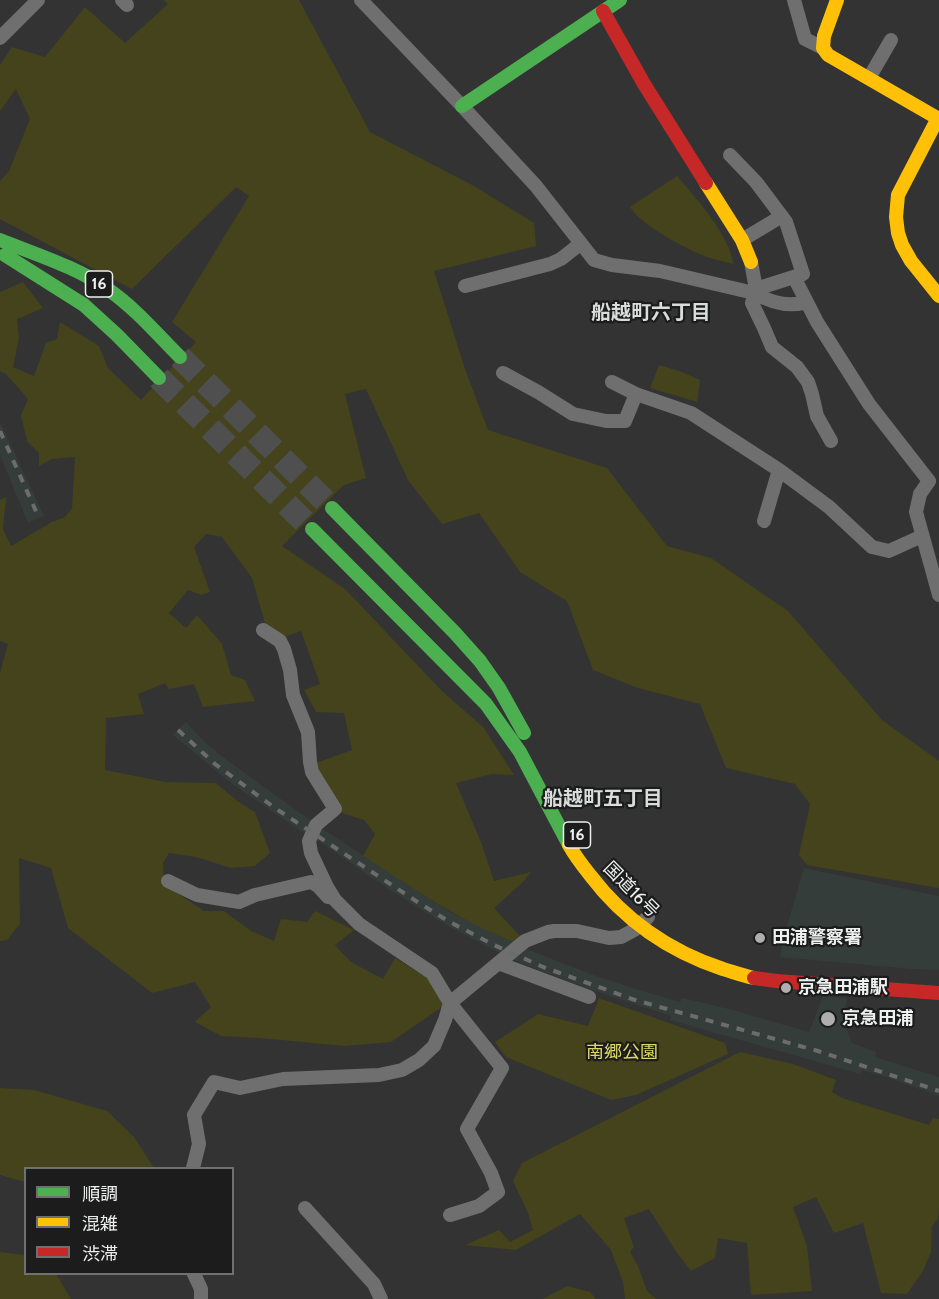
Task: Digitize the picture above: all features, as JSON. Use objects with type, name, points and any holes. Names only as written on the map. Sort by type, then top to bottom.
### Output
[{"type":"main road","points":[[462,106],[620,0]]},
{"type":"main road","points":[[837,0],[824,36],[824,48],[828,55],[938,119],[898,195],[896,217],[902,245],[911,261],[939,296]]},
{"type":"main road","points":[[603,11],[644,84],[742,240],[750,262]]},
{"type":"main road","name":"16","points":[[0,240],[80,273],[109,290],[136,313],[180,357]]},
{"type":"main road","name":"16","points":[[0,253],[84,305],[159,378]]},
{"type":"main road","name":"国道16号","points":[[332,508],[384,561],[396,586],[480,661],[499,688],[590,856],[644,921],[651,935],[709,964],[749,977],[939,993]]},
{"type":"main road","name":"国道16号","points":[[312,529],[486,704],[520,752],[575,856],[602,891],[627,916],[660,927],[705,948]]},
{"type":"main road","points":[[366,584],[376,583],[386,577],[388,570],[384,561]]},
{"type":"main road","points":[[388,605],[386,598],[396,586]]},
{"type":"street","points":[[0,38],[38,0]]},
{"type":"street","points":[[361,0],[536,186],[594,260],[755,291],[765,299],[794,306],[806,302]]},
{"type":"street","points":[[794,0],[805,39],[824,48]]},
{"type":"street","points":[[868,78],[891,40]]},
{"type":"street","points":[[730,155],[756,182],[786,222],[803,274],[755,291]]},
{"type":"street","points":[[742,240],[782,216]]},
{"type":"street","points":[[465,286],[550,264],[561,259],[580,244]]},
{"type":"street","points":[[750,262],[755,291],[752,303],[772,347],[797,367],[808,382],[817,416],[831,441]]},
{"type":"street","points":[[794,277],[806,302],[869,404],[929,481],[920,494],[916,512],[939,595]]},
{"type":"street","points":[[503,373],[573,414],[606,421],[625,421],[636,394]]},
{"type":"street","points":[[612,382],[636,394],[691,413],[829,507],[872,547],[889,551],[922,536]]},
{"type":"street","points":[[764,521],[779,471]]},
{"type":"street","points":[[263,630],[280,641],[284,650],[290,670],[293,695],[308,732],[312,772],[335,809],[316,825],[309,841],[311,853],[327,887],[335,900],[359,924],[432,973],[450,1003],[502,1068],[467,1129],[491,1173],[498,1192],[479,1206],[450,1215]]},
{"type":"street","points":[[168,881],[197,895],[238,902],[255,895],[311,882],[318,886],[326,896],[335,900]]},
{"type":"street","points":[[193,1167],[199,1144],[194,1114],[214,1082],[240,1088],[282,1078],[379,1075],[402,1070],[419,1060],[434,1046],[450,1003],[525,941],[548,932],[577,931],[609,938],[621,937],[644,921]]},
{"type":"street","points":[[498,963],[589,997]]},
{"type":"street","points":[[305,1208],[375,1284],[381,1299]]},
{"type":"street","points":[[194,1275],[201,1289],[201,1299]]},
{"type":"shaded area","points":[[0,422],[44,516],[28,523],[0,455]]},
{"type":"shaded area","points":[[186,722],[220,755],[314,823],[308,836],[231,783],[173,735]]},
{"type":"shaded area","points":[[318,826],[452,913],[514,942],[502,954],[446,925],[313,837]]},
{"type":"shaded area","points":[[804,868],[939,896],[939,970],[780,957]]},
{"type":"shaded area","points":[[522,947],[639,990],[680,1002],[682,998],[733,1010],[809,1032],[823,996],[847,998],[843,1017],[852,1043],[876,1052],[875,1057],[939,1077],[939,1096],[887,1077],[861,1070],[860,1074],[670,1020],[671,1016],[589,989],[513,960]]},
{"type":"green space","points":[[164,0],[299,0],[370,132],[474,186],[534,223],[536,246],[434,271],[465,369],[488,430],[607,468],[667,546],[711,558],[788,611],[882,720],[939,761],[939,888],[807,865],[799,855],[810,804],[795,784],[726,768],[700,704],[638,688],[593,670],[567,601],[520,572],[479,513],[442,524],[408,480],[366,389],[345,394],[366,478],[344,485],[282,546],[345,589],[442,691],[484,728],[514,775],[492,774],[456,783],[481,842],[494,881],[531,872],[494,908],[520,936],[514,942],[474,924],[436,903],[363,856],[375,834],[364,820],[339,812],[317,774],[316,763],[352,750],[344,713],[316,712],[304,690],[320,684],[301,631],[281,638],[266,627],[252,578],[222,537],[206,534],[194,547],[210,592],[201,595],[188,590],[169,613],[186,628],[197,615],[222,644],[231,675],[245,680],[255,701],[203,707],[194,684],[169,689],[165,683],[138,694],[144,714],[106,718],[105,770],[165,782],[216,783],[255,812],[270,853],[255,866],[231,868],[196,857],[169,853],[163,863],[164,884],[204,911],[224,911],[251,931],[274,941],[281,919],[307,922],[315,911],[354,930],[335,945],[351,962],[383,979],[395,958],[426,977],[448,1003],[391,1042],[345,1046],[221,1036],[195,1022],[211,1007],[195,982],[152,993],[68,928],[51,868],[19,858],[20,924],[7,940],[0,941],[0,673],[8,644],[0,641],[0,500],[6,497],[3,529],[11,546],[65,517],[72,509],[75,457],[52,459],[39,466],[39,453],[27,441],[21,415],[28,399],[6,374],[0,371],[0,292],[23,282],[43,308],[17,319],[19,338],[13,367],[34,376],[46,343],[57,339],[60,322],[99,346],[108,368],[141,400],[196,342],[172,322],[249,196],[236,187],[132,289],[0,219],[0,181],[9,171],[30,119],[16,89],[0,111],[0,65],[12,47],[45,57],[85,7],[125,43],[168,4]]},
{"type":"green space","points":[[677,176],[718,227],[729,248],[733,264],[701,255],[670,239],[642,220],[630,207]]},
{"type":"green space","points":[[659,365],[700,380],[697,402],[650,388]]},
{"type":"green space","name":"南郷公園","points":[[599,998],[725,1043],[728,1054],[636,1095],[611,1100],[506,1057],[495,1042],[538,1014],[588,1026]]},
{"type":"green space","points":[[740,1052],[793,1064],[836,1080],[832,1092],[842,1098],[929,1125],[933,1118],[939,1119],[938,1219],[932,1226],[931,1252],[924,1269],[907,1294],[881,1293],[863,1223],[834,1233],[816,1197],[793,1207],[807,1246],[812,1291],[751,1295],[747,1243],[718,1238],[715,1258],[691,1271],[649,1209],[624,1218],[634,1247],[630,1252],[647,1291],[656,1299],[625,1299],[623,1282],[611,1250],[580,1214],[516,1250],[465,1245],[499,1230],[510,1242],[533,1230],[513,1181],[522,1163]]},
{"type":"green space","points":[[0,1088],[34,1090],[107,1111],[134,1137],[153,1167],[24,1167],[24,1182],[0,1175]]},
{"type":"green space","points":[[0,1252],[24,1255],[24,1275],[57,1275],[71,1299],[0,1299]]},
{"type":"green space","points":[[567,1286],[590,1292],[596,1299],[543,1299]]},
{"type":"tunnel","points":[[180,357],[332,508]]},
{"type":"tunnel","points":[[159,378],[312,529]]},
{"type":"railway","points":[[0,431],[39,518]]},
{"type":"railway","points":[[178,730],[215,764],[275,808],[416,901],[494,945],[543,967],[635,1000],[818,1051],[939,1091]]},
{"type":"traffic: fast","points":[[462,106],[620,0]]},
{"type":"traffic: fast","points":[[0,240],[56,262],[97,282],[128,305],[180,357]]},
{"type":"traffic: fast","points":[[5,255],[84,305],[159,378]]},
{"type":"traffic: fast","points":[[332,508],[480,661],[499,688],[524,733]]},
{"type":"traffic: fast","points":[[312,529],[486,704],[520,752],[569,845]]},
{"type":"traffic: slow","points":[[837,0],[824,36],[823,48],[828,55],[939,119]]},
{"type":"traffic: slow","points":[[938,118],[898,195],[896,217],[902,245],[911,261],[939,296]]},
{"type":"traffic: slow","points":[[706,183],[742,240],[751,262]]},
{"type":"traffic: slow","points":[[569,845],[604,892],[649,933],[703,962],[754,978]]},
{"type":"traffic: jam","points":[[603,11],[644,84],[706,183]]},
{"type":"traffic: jam","points":[[754,978],[939,993]]},
{"type":"place","name":"田浦警察署","points":[[760,938]]},
{"type":"place","name":"京急田浦駅","points":[[786,988]]},
{"type":"place","name":"京急田浦","points":[[828,1019]]},
{"type":"district","name":"船越町六丁目","points":[[651,313]]},
{"type":"district","name":"船越町五丁目","points":[[603,799]]}]
